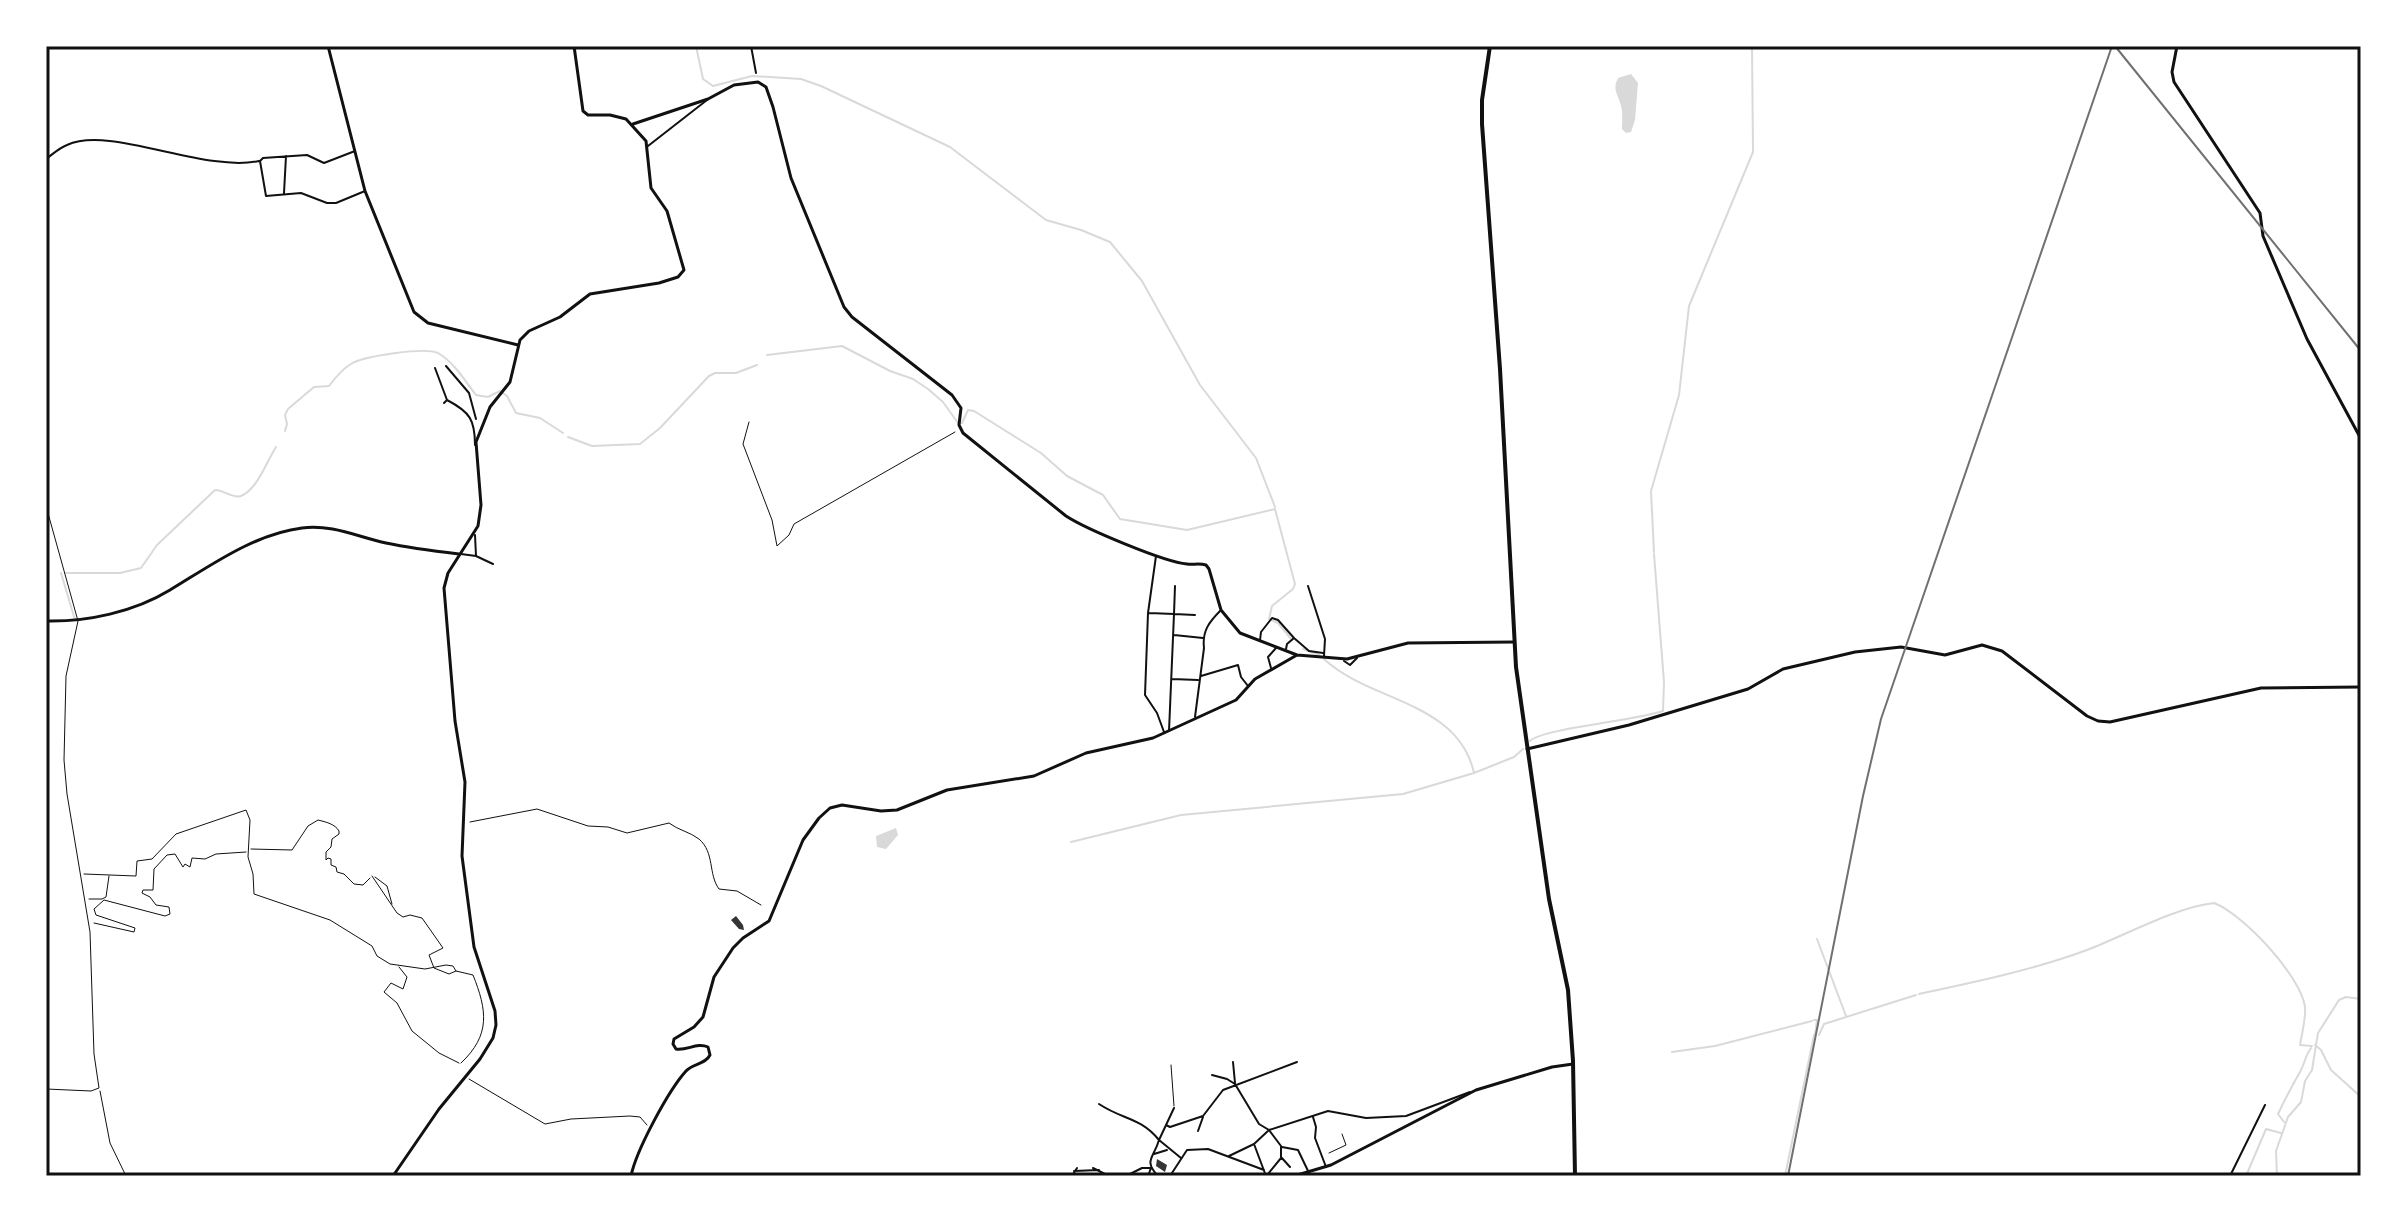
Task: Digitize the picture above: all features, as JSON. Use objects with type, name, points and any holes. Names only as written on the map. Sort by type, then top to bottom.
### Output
[{"type":"main road","points":[[1490,46],[1482,100],[1482,124],[1500,369],[1514,642],[1523,729],[1549,899],[1567,983],[1573,1064],[1575,1176]]},
{"type":"street","points":[[328,46],[365,191],[410,307],[428,323],[518,345]]},
{"type":"street","points":[[476,446],[490,407],[510,382],[518,345],[529,331],[560,317],[590,294],[645,286],[683,273],[684,265],[667,211],[651,188],[648,146],[633,124],[623,117],[588,115],[583,111],[574,46]]},
{"type":"street","points":[[751,46],[756,73]]},
{"type":"street","points":[[2177,46],[2172,72],[2174,82],[2260,213],[2263,236],[2307,339],[2361,439]]},
{"type":"street","points":[[648,146],[708,99],[734,85],[758,82],[766,87],[791,178],[844,307],[852,317],[952,395],[961,408],[961,430],[1070,520],[1156,555],[1187,564],[1206,565],[1221,610],[1240,633],[1297,655],[1323,655]]},
{"type":"street","points":[[633,124],[708,99]]},
{"type":"street","points":[[46,159],[66,145],[91,141],[112,142],[225,164],[260,161],[272,156],[307,155],[324,163],[356,151]]},
{"type":"street","points":[[284,194],[286,156]]},
{"type":"street","points":[[260,161],[266,196],[310,195],[327,203],[336,203],[365,191]]},
{"type":"street","points":[[446,366],[469,393],[476,419]]},
{"type":"street","points":[[435,368],[446,401],[462,408],[474,422],[481,509],[475,534],[476,556]]},
{"type":"street","points":[[46,621],[78,621],[159,595],[262,539],[300,528],[347,531],[382,542],[476,556],[493,564]]},
{"type":"street","points":[[393,1176],[439,1109],[489,1046],[495,1030],[496,1017],[474,947],[462,856],[465,773],[455,721],[444,588],[448,573],[475,534]]},
{"type":"street","points":[[1156,555],[1148,613],[1145,695],[1157,713],[1164,733]]},
{"type":"street","points":[[1169,731],[1175,586]]},
{"type":"street","points":[[1308,586],[1323,632],[1323,655]]},
{"type":"street","points":[[1195,719],[1203,638],[1207,626],[1221,610]]},
{"type":"street","points":[[1148,613],[1195,615]]},
{"type":"street","points":[[1260,641],[1261,632],[1272,618],[1278,620],[1309,651],[1342,659],[1357,658],[1408,643],[1514,642]]},
{"type":"street","points":[[1173,635],[1203,638]]},
{"type":"street","points":[[1286,651],[1287,644],[1294,638]]},
{"type":"street","points":[[1526,749],[1629,725],[1748,689],[1783,669],[1809,661],[1893,648],[1945,655],[1975,646],[1990,646],[2002,651],[2087,716],[2110,722],[2261,688],[2361,687]]},
{"type":"street","points":[[1271,668],[1268,657],[1277,648]]},
{"type":"street","points":[[631,1176],[638,1152],[686,1071],[707,1060],[710,1055],[708,1047],[703,1045],[676,1049],[674,1039],[700,1023],[714,977],[733,948],[769,921],[796,853],[824,812],[842,805],[881,811],[897,810],[947,790],[1034,776],[1086,753],[1164,733],[1238,699],[1248,686],[1271,668],[1297,655]]},
{"type":"street","points":[[1171,678],[1200,678],[1238,665],[1241,677],[1248,686]]},
{"type":"street","points":[[1523,729],[1529,743],[1537,746]]},
{"type":"street","points":[[1529,770],[1531,752],[1537,746]]},
{"type":"street","points":[[1233,1062],[1235,1084],[1259,1124],[1269,1130],[1281,1146],[1281,1157],[1266,1176],[1254,1144]]},
{"type":"street","points":[[1198,1131],[1203,1116],[1218,1093],[1297,1062]]},
{"type":"street","points":[[1294,1176],[1341,1160],[1433,1109],[1476,1090],[1552,1067],[1573,1064]]},
{"type":"street","points":[[1212,1075],[1235,1084]]},
{"type":"street","points":[[1099,1104],[1122,1117],[1140,1121],[1182,1159]]},
{"type":"street","points":[[2230,1176],[2265,1105]]},
{"type":"street","points":[[1148,1176],[1150,1159],[1174,1108]]},
{"type":"street","points":[[1229,1156],[1254,1144],[1269,1130],[1328,1111],[1387,1118],[1433,1109]]},
{"type":"street","points":[[1313,1115],[1315,1138],[1326,1167]]},
{"type":"street","points":[[1166,1125],[1170,1127],[1203,1116]]},
{"type":"street","points":[[1193,1120],[1200,1124]]},
{"type":"street","points":[[1281,1146],[1298,1150],[1309,1173]]},
{"type":"street","points":[[1170,1176],[1187,1150],[1202,1148],[1264,1170]]},
{"type":"street","points":[[1153,1154],[1168,1149]]},
{"type":"street","points":[[1281,1157],[1290,1167]]},
{"type":"street","points":[[1093,1168],[1109,1176]]},
{"type":"street","points":[[1126,1176],[1142,1168],[1151,1168],[1158,1176]]},
{"type":"street","points":[[1072,1176],[1076,1170],[1099,1170]]},
{"type":"lane","points":[[46,506],[78,621],[66,676],[64,760],[93,961],[94,1054],[99,1088],[91,1091],[46,1089]]},
{"type":"lane","points":[[1171,1065],[1174,1108]]},
{"type":"path","points":[[749,422],[743,444],[765,500],[777,546],[789,535],[794,524],[961,430]]},
{"type":"path","points":[[464,821],[537,809],[588,826],[608,827],[627,833],[669,823],[698,838],[706,847],[719,889],[737,891],[761,905]]},
{"type":"path","points":[[82,875],[136,876],[137,861],[152,859],[176,834],[246,810],[249,816],[248,850],[254,894],[330,920],[372,946],[382,960],[398,966],[473,975],[486,1021],[477,1044],[461,1065],[439,1053],[412,1031],[397,1003],[388,999],[384,992],[388,984],[403,989],[407,978],[398,966]]},
{"type":"path","points":[[90,923],[134,932],[135,928],[96,915],[94,909],[104,900],[168,916],[171,912],[169,907],[156,905],[142,893],[143,890],[153,890],[154,869],[164,857],[175,854],[183,867],[185,864],[190,867],[192,858],[205,859],[216,854],[292,850],[308,826],[318,820],[330,823],[339,831],[326,852],[326,860],[330,858],[331,865],[336,867],[339,874],[344,874],[359,886],[372,876]]},
{"type":"path","points":[[87,902],[92,898],[106,897],[110,874]]},
{"type":"path","points":[[372,876],[379,877],[387,886],[393,907]]},
{"type":"path","points":[[372,876],[393,907],[403,917],[422,918],[443,948],[429,955],[434,968]]},
{"type":"path","points":[[434,968],[442,964],[453,966],[456,971]]},
{"type":"path","points":[[466,1076],[545,1124],[571,1119],[630,1116],[644,1120],[650,1131]]},
{"type":"path","points":[[99,1088],[110,1143],[126,1176]]},
{"type":"path","points":[[1323,1157],[1345,1147],[1342,1134]]},
{"type":"shaded area","points":[[1631,74],[1638,83],[1635,120],[1631,132],[1626,133],[1622,129],[1622,108],[1616,86],[1618,78]]},
{"type":"shaded area","points":[[896,828],[898,835],[886,849],[877,847],[876,836]]},
{"type":"building","points":[[736,916],[743,925],[744,930],[731,920]]},
{"type":"building","points":[[1157,1159],[1167,1165],[1165,1172],[1156,1166]]},
{"type":"waterway","points":[[696,46],[703,79],[713,86],[752,76],[801,79],[821,86],[950,147],[1046,220],[1110,242],[1142,281],[1200,385],[1256,458],[1275,507]]},
{"type":"waterway","points":[[1654,552],[1651,491],[1679,395],[1689,306],[1753,152],[1752,46]]},
{"type":"waterway","points":[[767,355],[842,346],[890,371],[913,379],[943,402],[958,423],[962,423],[968,410],[974,411],[1041,453],[1067,476],[1103,495],[1120,519],[1187,530],[1275,509],[1295,584],[1272,606],[1269,619],[1278,623],[1292,640]]},
{"type":"waterway","points":[[285,431],[288,409],[314,387],[329,386],[351,364],[380,355],[431,351],[449,361],[476,395],[488,397],[500,391],[507,396],[516,413],[540,418],[563,433]]},
{"type":"waterway","points":[[568,437],[592,446],[640,444],[660,428],[709,376],[736,373],[757,365]]},
{"type":"waterway","points":[[66,573],[120,573],[141,568],[157,545],[215,490],[238,497],[247,493],[257,482],[276,447]]},
{"type":"waterway","points":[[1530,741],[1552,733],[1663,711],[1664,682],[1654,554]]},
{"type":"waterway","points":[[61,573],[75,620]]},
{"type":"waterway","points":[[1303,649],[1319,655]]},
{"type":"waterway","points":[[1324,659],[1365,685],[1432,717],[1450,731],[1465,749],[1474,773],[1514,757],[1523,749]]},
{"type":"waterway","points":[[1071,842],[1181,815],[1403,794],[1474,773]]},
{"type":"waterway","points":[[1919,994],[2046,964],[2167,916],[2214,903],[2254,933],[2293,979],[2305,1007],[2300,1045],[2312,1046]]},
{"type":"waterway","points":[[1817,939],[1846,1016]]},
{"type":"waterway","points":[[1819,1035],[1824,1024],[1916,995]]},
{"type":"waterway","points":[[2277,1176],[2276,1151],[2288,1117],[2301,1102],[2305,1081],[2312,1070],[2318,1033],[2339,1000],[2346,997],[2361,999]]},
{"type":"waterway","points":[[1814,1020],[1817,1020],[1815,1035]]},
{"type":"waterway","points":[[1672,1052],[1715,1046],[1812,1021]]},
{"type":"waterway","points":[[1785,1176],[1814,1035]]},
{"type":"waterway","points":[[2315,1045],[2331,1070],[2361,1097]]},
{"type":"waterway","points":[[2284,1122],[2278,1114],[2311,1048]]},
{"type":"waterway","points":[[2246,1176],[2266,1129],[2281,1133]]},
{"type":"railway","points":[[1788,1176],[1881,719],[2112,46]]},
{"type":"railway","points":[[2115,46],[2361,351]]}]
